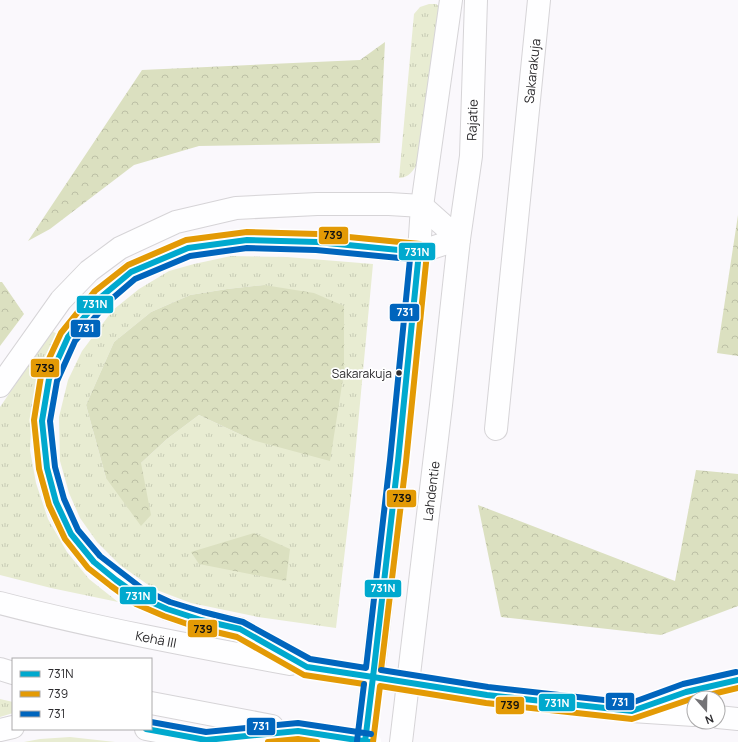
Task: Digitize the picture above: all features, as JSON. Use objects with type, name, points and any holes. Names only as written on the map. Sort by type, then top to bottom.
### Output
[{"type":"main road","points":[[365,742],[398,461],[419,252],[422,206],[451,0]]},
{"type":"main road","name":"Rajatie","points":[[459,239],[471,156],[476,0]]},
{"type":"main road","name":"Sakarakuja","points":[[496,429],[539,0]]},
{"type":"main road","points":[[0,386],[61,300],[89,271],[120,248],[176,222],[236,208],[317,204],[389,204],[422,206],[459,239]]},
{"type":"main road","points":[[307,667],[240,628],[201,620],[167,610],[140,597],[94,562],[71,534],[56,502],[47,468],[42,421],[49,378],[68,337],[101,297],[131,272],[188,248],[246,240],[316,242],[419,252],[459,239]]},
{"type":"main road","name":"Lahdentie","points":[[401,742],[459,239]]},
{"type":"main road","name":"Kehä III","points":[[0,603],[139,636],[307,667],[486,695],[686,714]]},
{"type":"main road","points":[[0,670],[12,673]]},
{"type":"main road","points":[[632,710],[686,692],[738,680]]},
{"type":"main road","points":[[152,704],[298,732],[370,742]]},
{"type":"main road","points":[[726,718],[738,719]]},
{"type":"main road","points":[[0,730],[12,727]]},
{"type":"main road","points":[[151,730],[206,740],[298,732]]},
{"type":"green space","points":[[429,4],[436,4],[440,7],[422,156],[410,174],[399,178],[414,14],[420,7]]},
{"type":"green space","points":[[385,42],[380,143],[199,146],[134,165],[50,229],[28,241],[142,70],[360,60]]},
{"type":"green space","points":[[738,215],[738,356],[717,353]]},
{"type":"green space","points":[[231,256],[287,257],[373,264],[352,489],[336,628],[258,617],[191,603],[154,589],[120,565],[97,542],[80,518],[69,493],[60,461],[59,417],[68,380],[82,351],[113,310],[139,289],[169,271]],"holes":[[[264,285],[252,440],[199,415],[167,439],[141,463],[106,478],[86,405],[114,342],[151,312],[190,295]]]},
{"type":"green space","points":[[0,282],[2,282],[24,314],[0,346]]},
{"type":"green space","points":[[264,285],[314,293],[344,306],[344,372],[330,461],[252,440],[199,415],[167,439],[141,463],[151,515],[141,526],[106,478],[86,405],[114,342],[151,312],[190,295]]},
{"type":"green space","points":[[52,331],[59,335],[43,371],[32,408],[30,450],[36,483],[48,519],[67,552],[89,579],[118,602],[51,588],[0,575],[0,407]]},
{"type":"green space","points":[[696,470],[738,474],[738,606],[661,635],[501,617],[478,505],[675,581]]},
{"type":"green space","points":[[254,533],[290,549],[286,581],[199,564],[191,552]]},
{"type":"green space","points":[[0,699],[12,702],[12,713],[0,717]]},
{"type":"green space","points":[[70,737],[115,742],[24,742],[40,739]]},
{"type":"transit line","name":"739","points":[[364,684],[304,675],[237,637],[199,628],[164,616],[136,604],[88,568],[65,539],[49,505],[39,469],[34,420],[41,376],[61,333],[95,291],[128,265],[186,240],[247,232],[318,234],[420,244],[426,248],[427,253],[406,462],[381,670]]},
{"type":"transit line","name":"731N","points":[[247,240],[317,242],[419,252],[398,461],[373,677],[307,667],[240,629],[201,620],[167,609],[140,597],[94,562],[71,534],[56,502],[47,468],[42,421],[49,379],[68,337],[101,297],[131,272],[188,248],[247,240]]},
{"type":"transit line","name":"731","points":[[247,248],[316,250],[410,259],[390,460],[366,668],[310,659],[243,622],[170,602],[144,590],[100,556],[78,530],[64,499],[55,467],[50,421],[57,381],[75,341],[107,303],[135,279],[190,256],[247,248]]},
{"type":"transit line","name":"731","points":[[381,670],[488,687],[631,703],[683,684],[736,672]]},
{"type":"transit line","name":"731N","points":[[365,742],[373,677]]},
{"type":"transit line","name":"731N","points":[[373,677],[487,695],[632,711],[686,692],[738,680]]},
{"type":"transit line","name":"731","points":[[357,741],[364,684]]},
{"type":"transit line","name":"739","points":[[373,742],[380,686],[486,703],[632,719],[686,701]]},
{"type":"transit line","name":"739","points":[[726,691],[738,688]]},
{"type":"transit line","name":"731","points":[[152,722],[206,732],[298,723],[371,734]]},
{"type":"transit line","name":"731N","points":[[151,730],[206,740],[298,731],[370,742]]},
{"type":"transit line","name":"739","points":[[268,742],[298,739],[317,742]]},
{"type":"place","name":"Sakarakuja","points":[[399,373]]}]
